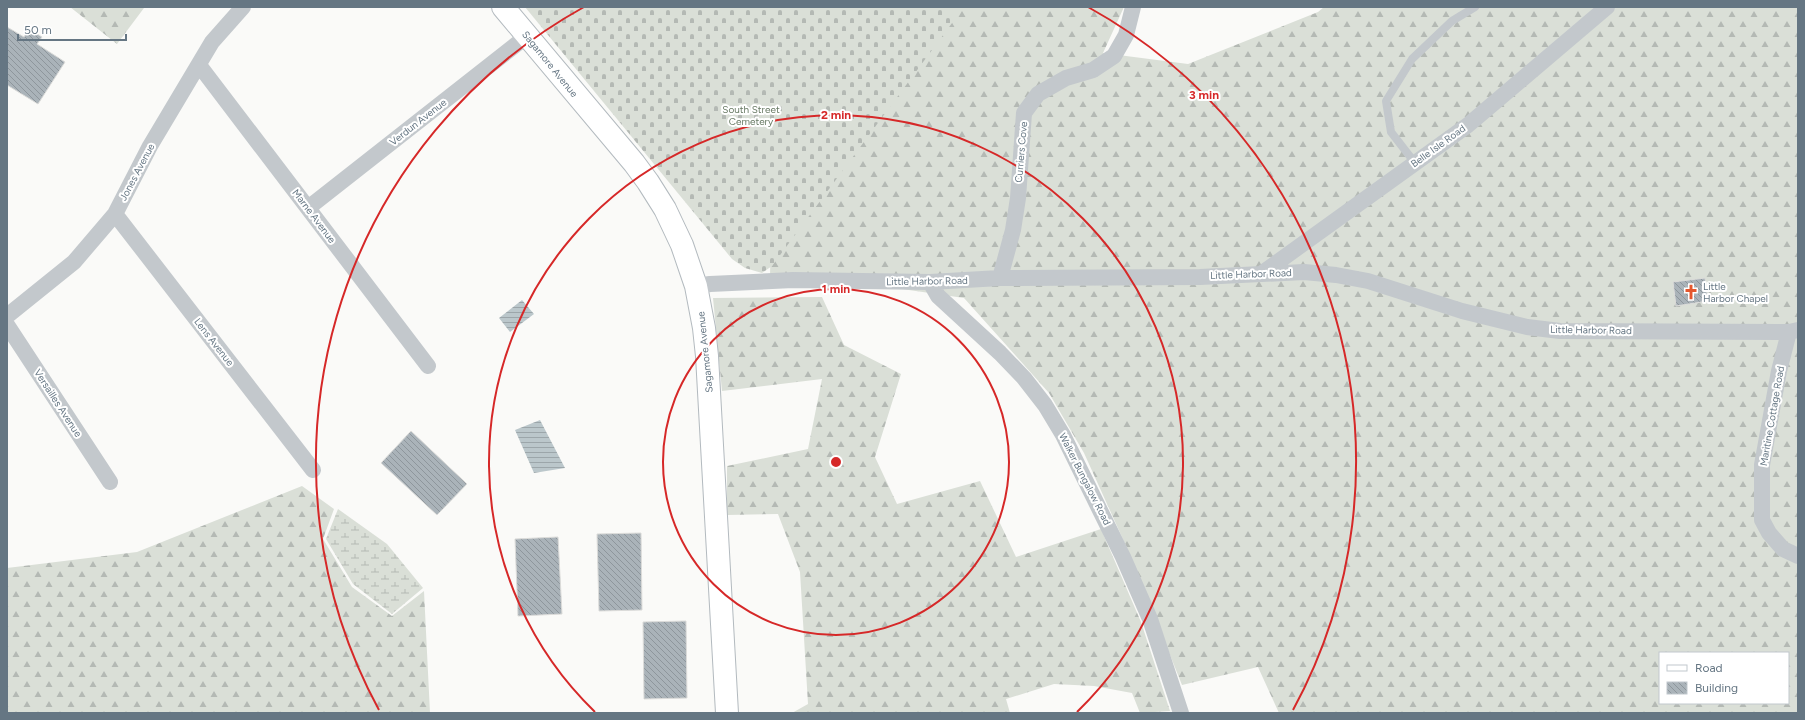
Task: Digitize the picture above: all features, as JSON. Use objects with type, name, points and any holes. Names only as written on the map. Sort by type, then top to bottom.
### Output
[{"type":"main road","name":"Sagamore Avenue","points":[[503,7],[648,182],[674,226],[696,286],[704,328],[707,356],[727,713]]},
{"type":"street","name":"Jones Avenue","points":[[7,316],[74,262],[115,214],[150,146],[212,42],[243,7]]},
{"type":"street","name":"Curriers Cove","points":[[1000,278],[1014,224],[1024,113],[1038,94],[1066,78],[1093,70],[1114,56],[1126,35],[1133,7]]},
{"type":"street","name":"Belle Isle Road","points":[[1261,274],[1468,125],[1606,7]]},
{"type":"street","name":"Verdun Avenue","points":[[308,208],[527,36]]},
{"type":"street","name":"Marne Avenue","points":[[199,65],[428,366]]},
{"type":"street","name":"Lens Avenue","points":[[115,214],[313,470]]},
{"type":"street","name":"Little Harbor Road","points":[[696,286],[793,280],[930,282],[1000,278],[1200,276],[1304,272],[1344,276],[1368,281],[1462,311],[1527,327],[1560,331],[1794,331]]},
{"type":"street","name":"Walker Bungalow Road","points":[[930,282],[938,296],[1000,353],[1024,378],[1045,405],[1063,435],[1104,516],[1150,619],[1182,713]]},
{"type":"street","name":"Versailles Avenue","points":[[7,325],[110,482]]},
{"type":"street","name":"Maritine Cottage Road","points":[[1794,331],[1779,371],[1762,465],[1762,520],[1783,549],[1798,556]]},
{"type":"lane","points":[[1415,163],[1391,132],[1386,101],[1412,59],[1452,21],[1475,7]]},
{"type":"green space","points":[[70,7],[143,7],[144,8],[117,44]]},
{"type":"green space","name":"South Street Cemetery","points":[[525,7],[940,7],[955,19],[772,266],[762,273],[745,268],[732,259]]},
{"type":"green space","points":[[928,7],[1124,7],[1103,53],[1188,64],[1318,12],[1324,7],[1798,7],[1798,713],[1279,713],[1258,667],[1182,685],[1131,557],[1084,453],[1049,393],[964,298],[902,289],[770,275],[771,241]]},
{"type":"green space","points":[[822,297],[844,345],[901,374],[875,457],[897,504],[980,481],[1016,557],[1101,529],[1141,622],[1170,711],[1140,713],[1132,693],[1094,686],[1054,684],[1006,699],[1010,713],[792,713],[808,704],[800,572],[778,514],[727,515],[727,466],[808,449],[822,379],[722,391],[713,298]]},
{"type":"green space","points":[[302,486],[334,509],[323,539],[352,587],[392,616],[424,591],[430,713],[7,713],[7,568],[137,552]]},
{"type":"green space","points":[[338,509],[387,544],[423,588],[392,614],[353,584],[326,539]]},
{"type":"shaded area","points":[[522,300],[534,314],[510,332],[499,318]]},
{"type":"shaded area","points":[[540,420],[565,468],[534,473],[515,430]]},
{"type":"building","points":[[7,27],[24,37],[29,29],[42,37],[37,44],[65,62],[38,104],[7,85]]},
{"type":"building","name":"Little Harbor Chapel","points":[[1705,278],[1708,301],[1676,306],[1673,282]]},
{"type":"building","points":[[411,431],[467,484],[437,515],[381,463]]},
{"type":"building","points":[[641,533],[642,610],[599,611],[597,534]]},
{"type":"building","points":[[558,537],[562,614],[518,616],[515,539]]},
{"type":"building","points":[[686,621],[687,698],[644,699],[643,622]]},
{"type":"place","name":"Little Harbor Chapel","points":[[1691,292]]}]
